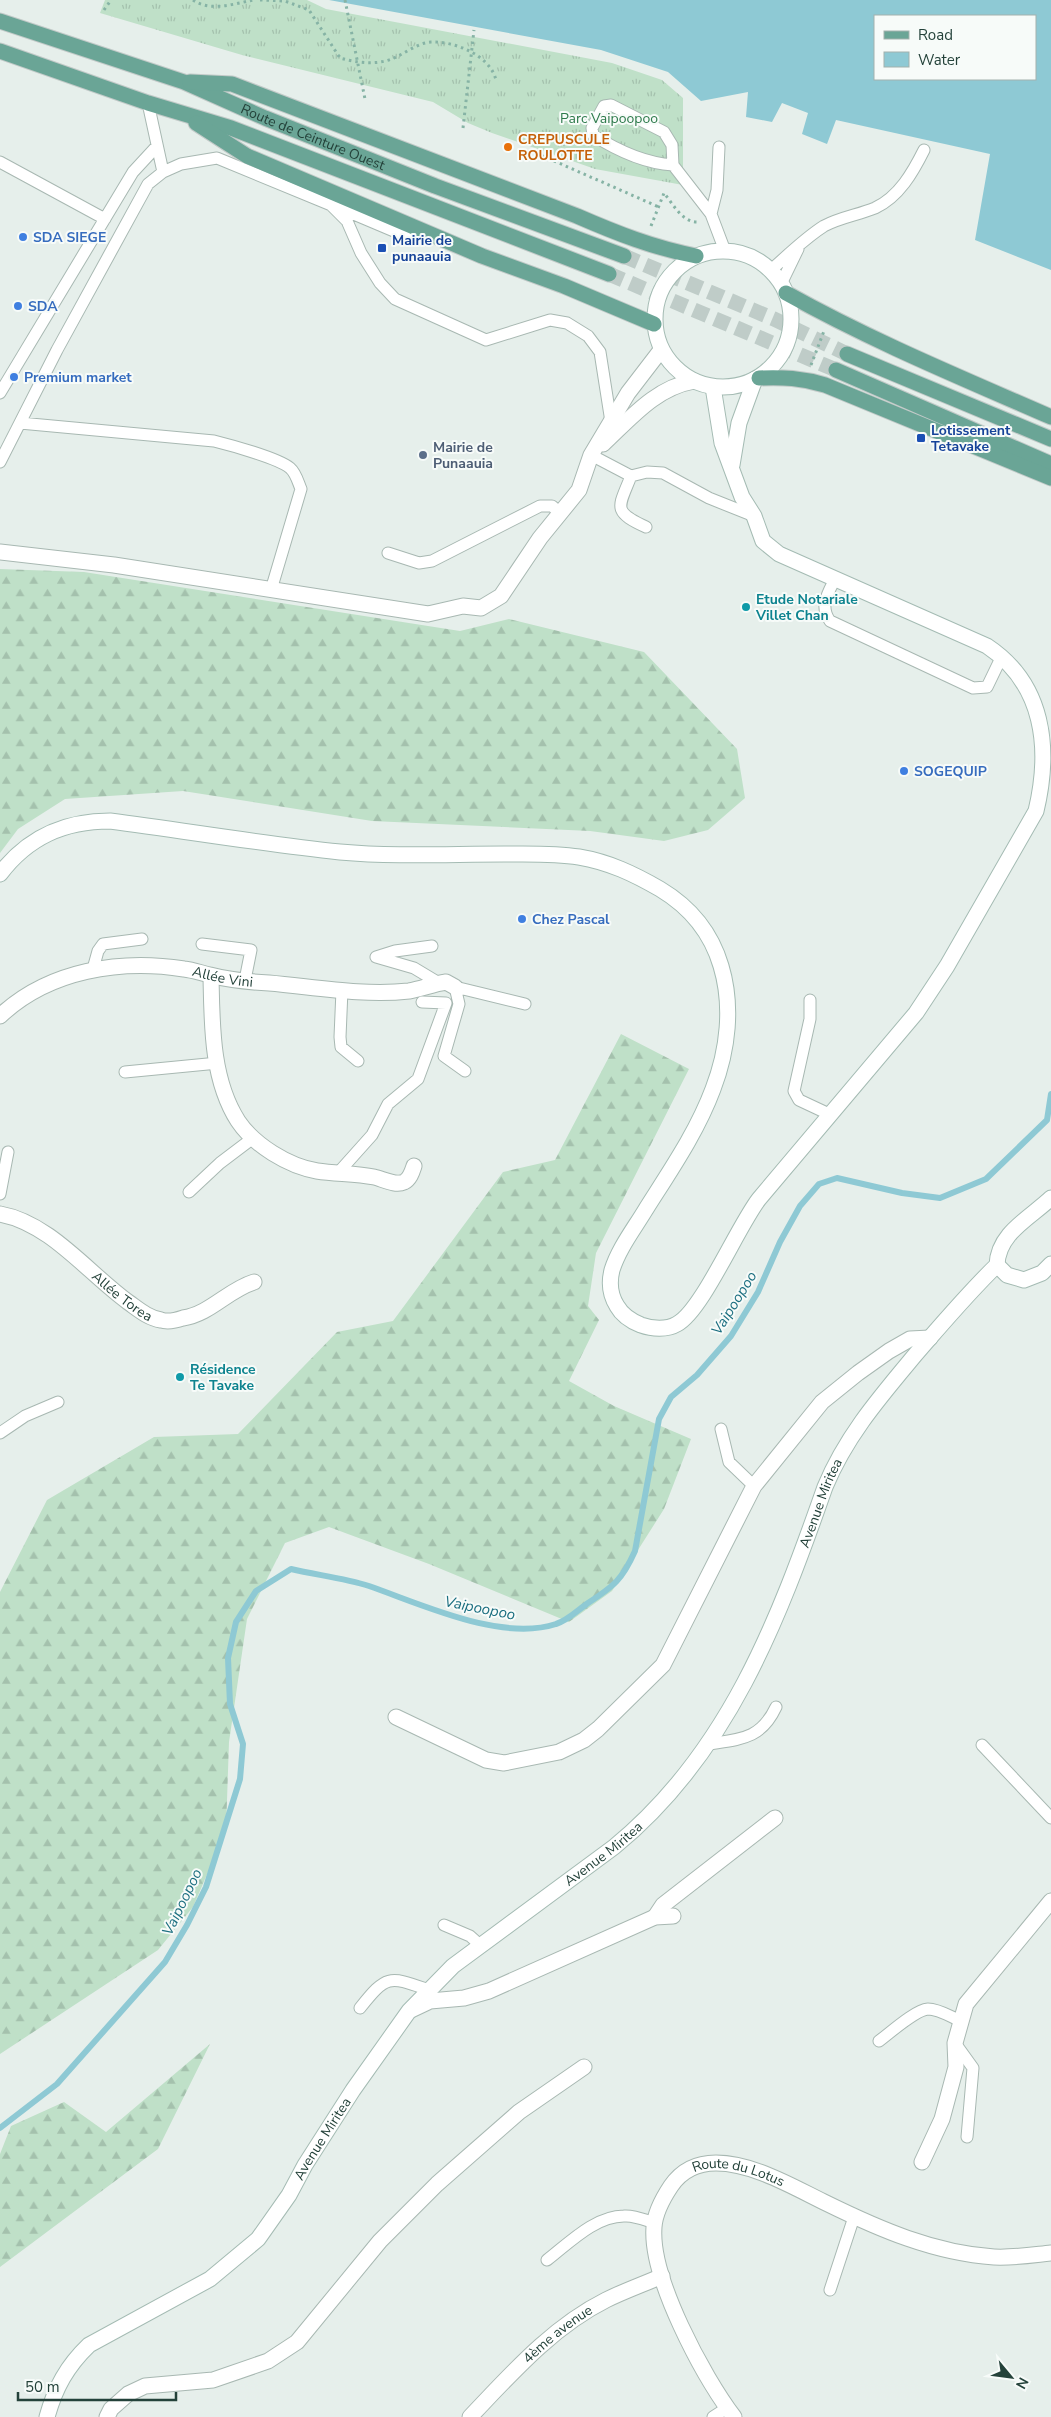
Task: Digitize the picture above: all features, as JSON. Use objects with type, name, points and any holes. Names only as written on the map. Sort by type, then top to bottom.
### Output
[{"type":"main road","name":"Route de Ceinture Ouest","points":[[0,21],[184,82],[265,118],[444,189],[624,256]]},
{"type":"main road","name":"Route de Ceinture Ouest","points":[[0,51],[148,103],[231,128],[609,274]]},
{"type":"main road","points":[[184,82],[232,84],[644,243],[696,256]]},
{"type":"main road","points":[[180,113],[247,156],[433,235],[654,324]]},
{"type":"main road","points":[[784,288],[827,316],[922,362],[1051,417]]},
{"type":"main road","points":[[847,354],[1051,439]]},
{"type":"main road","points":[[836,370],[1051,464]]},
{"type":"main road","points":[[757,378],[804,378],[1051,478]]},
{"type":"street","points":[[725,250],[749,255],[771,270],[784,288],[791,312],[790,331],[784,349],[773,365],[757,378],[741,385],[713,387],[694,381],[677,371],[661,350],[654,324],[656,303],[664,283],[678,267],[696,256],[725,250]]},
{"type":"street","points":[[0,552],[114,565],[428,614],[463,606],[481,608],[502,596],[540,538],[579,490],[591,455],[646,367],[661,350]]},
{"type":"street","points":[[732,465],[739,423],[757,378]]},
{"type":"street","points":[[591,455],[659,393],[677,384],[694,381]]},
{"type":"street","points":[[0,874],[18,854],[41,836],[69,825],[89,821],[110,821],[342,852],[400,855],[544,854],[578,857],[623,870],[671,896],[688,910],[712,942],[725,983],[727,1036],[720,1068],[702,1115],[683,1150],[623,1247],[612,1269],[610,1282],[614,1302],[621,1312],[633,1322],[647,1327],[662,1329],[677,1324],[692,1311],[747,1214],[894,1041],[932,990],[1000,876],[1043,796],[1049,772],[1050,745],[1043,715],[1026,683],[1002,656],[987,646],[779,554],[763,541],[754,516],[742,497],[732,465],[722,443],[713,387]]},
{"type":"street","name":"Allée Vini","points":[[0,1016],[43,987],[80,972],[127,966],[160,966],[186,969],[211,976],[342,990],[403,991],[446,982],[455,987]]},
{"type":"street","points":[[211,976],[212,1015],[218,1062],[230,1105],[238,1121],[253,1138],[283,1158],[316,1171],[375,1177],[395,1183],[404,1182],[410,1176],[414,1166]]},
{"type":"street","name":"Avenue Miritea","points":[[47,2417],[52,2398],[63,2375],[76,2357],[89,2345],[210,2279],[258,2239],[289,2195],[305,2165],[353,2090],[409,2011],[429,1990],[453,1966],[633,1831],[673,1789],[709,1744],[746,1683],[760,1655],[825,1487],[842,1449],[867,1413],[930,1338],[997,1264],[999,1249],[1006,1238],[1051,1198]]},
{"type":"street","name":"Allée Torea","points":[[0,1214],[15,1217],[44,1234],[114,1292],[149,1317],[163,1321],[185,1318],[201,1313],[240,1286],[254,1282]]},
{"type":"street","points":[[997,1264],[1007,1275],[1024,1280],[1042,1273],[1051,1264]]},
{"type":"street","points":[[396,1717],[486,1760],[495,1762],[523,1760],[550,1754],[584,1740],[663,1665],[754,1486],[822,1402],[890,1350],[910,1339],[930,1338]]},
{"type":"street","points":[[655,1917],[663,1905],[775,1818]]},
{"type":"street","points":[[922,2162],[942,2119],[956,2066],[955,2043],[966,2004],[978,1987],[1051,1901]]},
{"type":"street","points":[[409,2011],[430,2001],[464,1998],[488,1991],[655,1917],[673,1916]]},
{"type":"street","points":[[107,2417],[111,2409],[128,2394],[145,2386],[213,2380],[268,2361],[297,2342],[343,2289],[380,2241],[437,2184],[518,2112],[584,2066]]},
{"type":"street","name":"Route du Lotus","points":[[730,2412],[707,2377],[674,2308],[662,2276],[654,2243],[655,2223],[665,2195],[680,2176],[700,2164],[717,2163],[759,2172],[854,2216],[926,2246],[995,2257],[1051,2253]]},
{"type":"street","name":"4ème avenue","points":[[470,2417],[520,2364],[566,2325],[605,2300],[662,2276]]},
{"type":"lane","points":[[148,103],[162,172]]},
{"type":"lane","points":[[673,165],[643,160],[607,144],[594,135],[592,128],[604,106],[611,105],[664,132],[672,145],[673,165],[711,214],[725,250]]},
{"type":"lane","points":[[0,393],[133,172],[157,146]]},
{"type":"lane","points":[[711,214],[717,190],[718,147]]},
{"type":"lane","points":[[771,270],[802,242],[840,218],[876,208],[891,197],[911,175],[924,150]]},
{"type":"lane","points":[[0,462],[57,350],[148,184],[162,172],[181,164],[217,158],[408,237],[433,235]]},
{"type":"lane","points":[[0,162],[105,219]]},
{"type":"lane","points":[[330,205],[347,221],[361,253],[380,283],[394,299],[486,340],[550,320],[567,323],[588,336],[600,352],[611,422]]},
{"type":"lane","points":[[784,288],[802,242]]},
{"type":"lane","points":[[20,423],[214,441],[238,447],[289,468],[297,478],[301,489],[300,500],[270,590]]},
{"type":"lane","points":[[591,455],[630,476],[648,472],[663,473],[709,498],[754,516]]},
{"type":"lane","points":[[630,476],[619,506],[621,512],[646,527]]},
{"type":"lane","points":[[388,553],[419,564],[432,561],[540,506],[552,506],[560,513]]},
{"type":"lane","points":[[836,579],[825,603],[824,613],[830,621],[974,688],[987,687],[1002,656]]},
{"type":"lane","points":[[93,970],[98,951],[103,944],[142,940]]},
{"type":"lane","points":[[202,944],[251,950],[244,980]]},
{"type":"lane","points":[[432,946],[395,951],[376,957],[414,968],[439,983]]},
{"type":"lane","points":[[465,1071],[444,1056],[459,1004],[455,987],[525,1004]]},
{"type":"lane","points":[[342,990],[341,1047],[358,1061]]},
{"type":"lane","points":[[810,1000],[810,1019],[794,1091],[799,1100],[830,1115]]},
{"type":"lane","points":[[338,1173],[372,1135],[388,1104],[418,1079],[446,1002],[422,1002]]},
{"type":"lane","points":[[125,1072],[218,1062]]},
{"type":"lane","points":[[189,1192],[220,1163],[253,1138]]},
{"type":"lane","points":[[0,1194],[8,1152]]},
{"type":"lane","points":[[0,1433],[25,1416],[58,1402]]},
{"type":"lane","points":[[722,1429],[729,1462],[754,1486]]},
{"type":"lane","points":[[709,1744],[743,1739],[758,1732],[770,1721],[776,1708]]},
{"type":"lane","points":[[982,1745],[1051,1818]]},
{"type":"lane","points":[[444,1926],[470,1936],[480,1945]]},
{"type":"lane","points":[[360,2008],[378,1986],[397,1979],[429,1990]]},
{"type":"lane","points":[[879,2041],[908,2020],[928,2009],[938,2011],[961,2021]]},
{"type":"lane","points":[[955,2043],[973,2068],[967,2137]]},
{"type":"lane","points":[[547,2260],[591,2227],[610,2217],[626,2216],[655,2223]]},
{"type":"lane","points":[[830,2290],[854,2216]]},
{"type":"lane","points":[[713,2417],[730,2412]]},
{"type":"path","points":[[104,10],[110,0]]},
{"type":"path","points":[[193,0],[200,6],[224,6],[253,0]]},
{"type":"path","points":[[260,0],[286,1],[309,10],[340,58],[358,63],[393,59],[417,46],[431,42],[449,44],[472,52],[484,61],[495,75],[496,80]]},
{"type":"path","points":[[345,0],[365,99]]},
{"type":"path","points":[[463,128],[474,30]]},
{"type":"path","points":[[536,153],[659,207]]},
{"type":"path","points":[[644,243],[664,194]]},
{"type":"path","points":[[804,378],[818,350],[827,316]]},
{"type":"green space","name":"Parc Vaipoopoo","points":[[105,0],[307,0],[326,9],[612,63],[662,80],[683,98],[683,185],[595,169],[492,133],[468,123],[433,102],[242,55],[100,13]]},
{"type":"green space","points":[[0,569],[84,572],[460,631],[509,619],[644,652],[737,749],[745,798],[708,830],[664,841],[590,831],[372,821],[183,791],[65,799],[18,829],[0,853]]},
{"type":"green space","points":[[621,1034],[689,1069],[596,1253],[588,1306],[599,1320],[569,1381],[614,1406],[691,1439],[664,1509],[612,1591],[569,1622],[429,1564],[329,1527],[285,1543],[247,1619],[229,1742],[226,1830],[193,1907],[158,1950],[0,2054],[0,1592],[47,1500],[154,1437],[238,1434],[337,1332],[393,1321],[503,1172],[555,1160]]},
{"type":"green space","points":[[210,2044],[158,2149],[0,2267],[0,2154],[11,2126],[64,2102],[106,2132]]},
{"type":"water","points":[[329,0],[1051,0],[1051,270],[975,240],[990,154],[836,120],[827,144],[802,134],[808,113],[782,103],[772,122],[746,117],[748,92],[701,101],[668,72],[601,50]]},
{"type":"waterway","name":"Vaipoopoo","points":[[0,2128],[57,2084],[165,1962],[187,1925],[206,1887],[240,1779],[243,1744],[230,1704],[228,1658],[236,1622],[256,1591],[291,1569],[359,1583],[461,1619],[486,1625],[534,1628],[560,1623],[568,1618],[611,1587],[626,1569],[635,1551],[659,1419],[671,1397],[697,1375],[731,1336],[758,1292],[780,1242],[800,1206],[819,1184],[837,1178],[902,1193],[940,1198],[986,1179],[1047,1120],[1051,1094]]},
{"type":"tunnel","points":[[624,256],[774,319],[847,354]]},
{"type":"tunnel","points":[[609,274],[836,370]]},
{"type":"place","name":"CREPUSCULE ROULOTTE","points":[[508,147]]},
{"type":"place","name":"SDA SIEGE","points":[[23,237]]},
{"type":"place","name":"Mairie de punaauia","points":[[382,248]]},
{"type":"place","name":"SDA","points":[[18,306]]},
{"type":"place","name":"Premium market","points":[[14,377]]},
{"type":"place","name":"Lotissement Tetavake","points":[[921,438]]},
{"type":"place","name":"Mairie de Punaauia","points":[[423,455]]},
{"type":"place","name":"Etude Notariale Villet Chan","points":[[746,607]]},
{"type":"place","name":"SOGEQUIP","points":[[904,771]]},
{"type":"place","name":"Chez Pascal","points":[[522,919]]},
{"type":"place","name":"Résidence Te Tavake","points":[[180,1377]]}]
